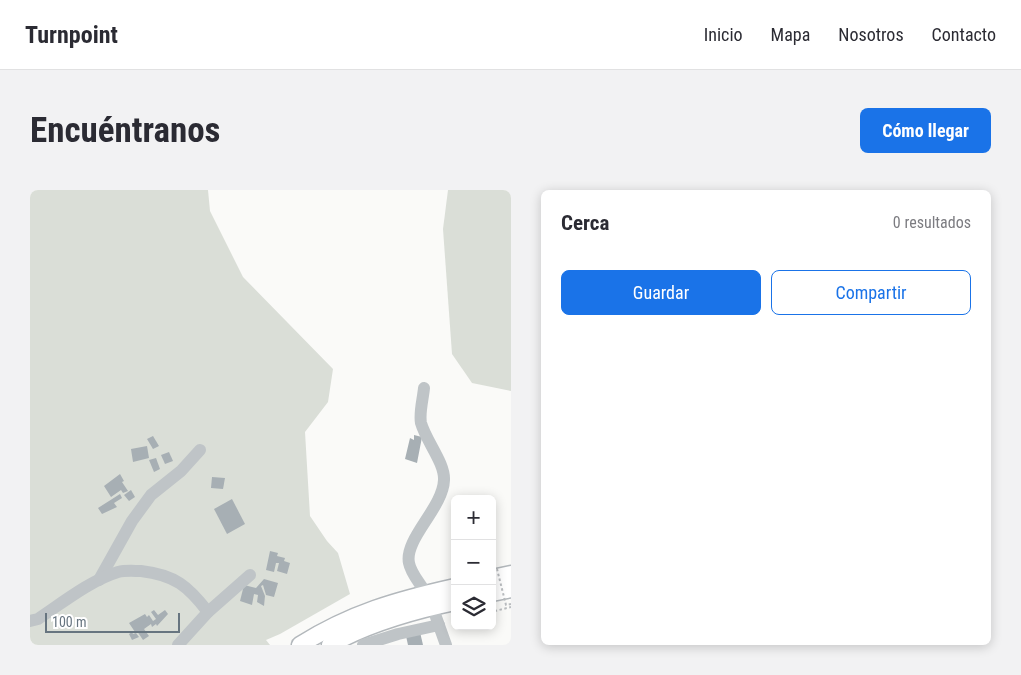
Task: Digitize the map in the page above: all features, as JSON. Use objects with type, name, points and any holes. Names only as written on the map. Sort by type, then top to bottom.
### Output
[{"type":"main road","points":[[496,577],[511,574]]},
{"type":"main road","points":[[330,645],[402,614],[451,589]]},
{"type":"main road","points":[[496,592],[511,589]]},
{"type":"main road","points":[[300,645],[337,624],[403,599],[451,602]]},
{"type":"street","points":[[424,388],[421,421],[432,449],[443,468],[444,480],[442,492],[408,553],[409,566],[430,600],[446,645]]},
{"type":"street","points":[[99,580],[132,521],[151,495],[181,471],[200,450]]},
{"type":"street","points":[[30,621],[38,619],[99,580],[119,572],[132,570],[154,572],[172,578],[196,597],[208,612]]},
{"type":"street","points":[[178,645],[208,612],[250,575]]},
{"type":"street","points":[[363,645],[399,639],[439,625]]},
{"type":"path","points":[[496,569],[506,605],[511,606]]},
{"type":"path","points":[[496,610],[511,606]]},
{"type":"shaded area","points":[[30,190],[208,190],[210,211],[243,277],[333,369],[328,402],[305,432],[310,516],[327,541],[338,553],[350,594],[266,640],[270,645],[30,645]]},
{"type":"shaded area","points":[[448,190],[511,190],[511,391],[472,383],[452,354],[443,229]]},
{"type":"building","points":[[414,435],[422,437],[417,463],[405,459],[410,438],[414,440]]},
{"type":"building","points":[[153,436],[159,446],[153,449],[147,439]]},
{"type":"building","points":[[147,446],[149,458],[133,462],[131,449]]},
{"type":"building","points":[[169,452],[173,461],[165,464],[161,455]]},
{"type":"building","points":[[156,458],[160,469],[154,472],[149,460]]},
{"type":"building","points":[[120,474],[124,481],[122,482],[128,491],[123,493],[121,490],[111,497],[104,486]]},
{"type":"building","points":[[212,477],[225,478],[223,489],[211,488]]},
{"type":"building","points":[[131,490],[135,497],[129,501],[124,495]]},
{"type":"building","points":[[120,494],[122,498],[114,503],[117,507],[102,514],[98,508]]},
{"type":"building","points":[[232,499],[245,524],[227,534],[214,509]]},
{"type":"building","points":[[270,551],[278,553],[277,556],[285,558],[284,561],[290,563],[287,574],[277,571],[279,563],[276,563],[274,572],[266,570]]},
{"type":"building","points":[[264,579],[278,583],[274,597],[266,595],[263,585],[261,586],[265,596],[264,606],[257,602],[258,595],[254,594],[252,605],[240,601],[244,585],[256,588]]},
{"type":"building","points":[[154,610],[158,615],[165,610],[168,614],[157,626],[156,624],[152,627],[151,624],[144,629],[149,636],[143,640],[129,623],[145,614],[147,617],[149,615],[153,621],[156,619],[151,612]]},
{"type":"building","points":[[132,632],[133,634],[136,633],[139,637],[132,640],[129,634]]},
{"type":"building","points":[[420,632],[423,645],[408,645],[406,636]]}]
